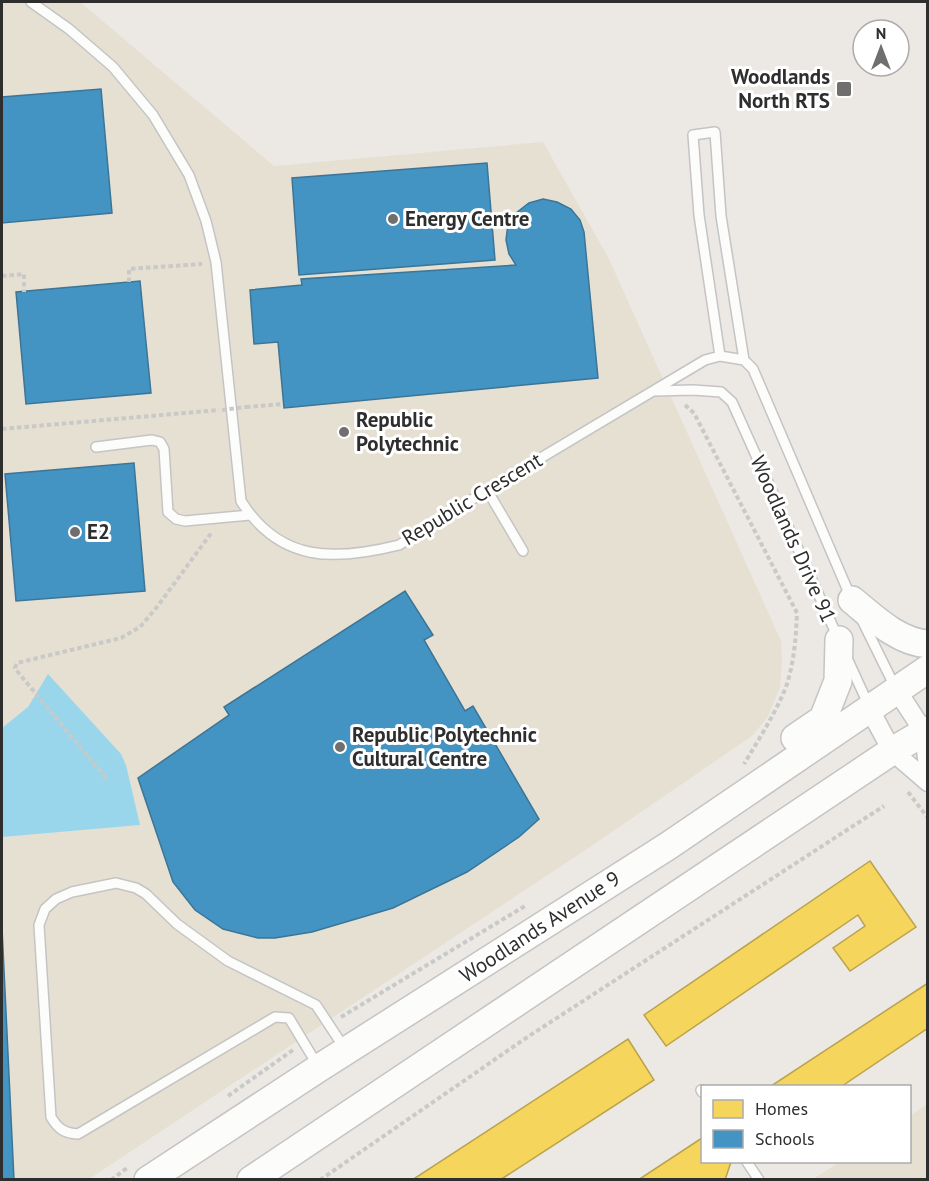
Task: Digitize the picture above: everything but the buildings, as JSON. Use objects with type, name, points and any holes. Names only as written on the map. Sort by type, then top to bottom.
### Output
[{"type":"main road","points":[[852,600],[890,631],[921,644],[927,644]]},
{"type":"main road","points":[[742,781],[778,749],[823,719],[838,681],[838,640]]},
{"type":"main road","name":"Woodlands Avenue 9","points":[[148,1179],[668,846],[742,781],[869,708],[927,669]]},
{"type":"main road","points":[[251,1179],[892,751],[926,731]]},
{"type":"street","points":[[897,689],[926,731],[927,767]]},
{"type":"street","name":"Woodlands Drive 91","points":[[869,708],[892,751]]},
{"type":"street","points":[[892,751],[927,782]]},
{"type":"lane","name":"Republic Crescent","points":[[31,2],[69,29],[113,67],[153,115],[189,175],[206,221],[216,262],[241,501],[253,520],[284,544],[314,554],[372,552],[399,545],[652,391],[705,360],[720,356]]},
{"type":"lane","points":[[744,360],[721,216],[716,132],[693,135],[699,214],[720,356],[744,360],[753,369],[852,600],[897,689]]},
{"type":"lane","name":"Woodlands Drive 91","points":[[652,391],[721,392],[732,402],[869,708]]},
{"type":"lane","points":[[96,447],[152,440],[160,442],[164,449],[168,512],[176,519],[185,522],[250,515]]},
{"type":"lane","points":[[487,490],[523,551]]},
{"type":"lane","points":[[320,1068],[289,1018],[275,1017],[78,1134],[66,1133],[57,1128],[51,1117],[39,925],[45,909],[56,899],[72,892],[116,883],[136,888],[146,894],[177,924],[228,961],[316,1005],[346,1051]]},
{"type":"lane","points":[[748,1163],[759,1179]]},
{"type":"path","points":[[129,282],[129,269],[216,262]]},
{"type":"path","points":[[2,276],[24,274],[24,292]]},
{"type":"path","points":[[682,402],[694,413],[797,614],[795,649],[786,686],[742,781]]},
{"type":"path","points":[[2,429],[283,404]]},
{"type":"path","points":[[106,778],[17,671],[15,668],[17,663],[121,638],[140,627],[211,535],[219,518]]},
{"type":"path","points":[[908,792],[927,818]]},
{"type":"path","points":[[320,1179],[526,1038],[884,806]]},
{"type":"path","points":[[328,1024],[534,901]]},
{"type":"shaded area","name":"Republic Polytechnic","points":[[2,2],[80,2],[274,166],[543,142],[609,259],[781,641],[780,688],[767,718],[752,736],[587,849],[89,1179],[2,1180]]},
{"type":"shaded area","points":[[927,1104],[927,1179],[813,1179],[838,1163],[911,1163],[911,1115]]},
{"type":"water","points":[[48,674],[121,754],[126,765],[140,825],[2,837],[2,728],[28,707]]},
{"type":"place","name":"Woodlands North RTS","points":[[844,89]]},
{"type":"place","name":"Energy Centre","points":[[393,219]]},
{"type":"place","name":"Republic Polytechnic","points":[[344,432]]},
{"type":"place","name":"E2","points":[[75,532]]},
{"type":"place","name":"Republic Polytechnic Cultural Centre","points":[[340,747]]}]
